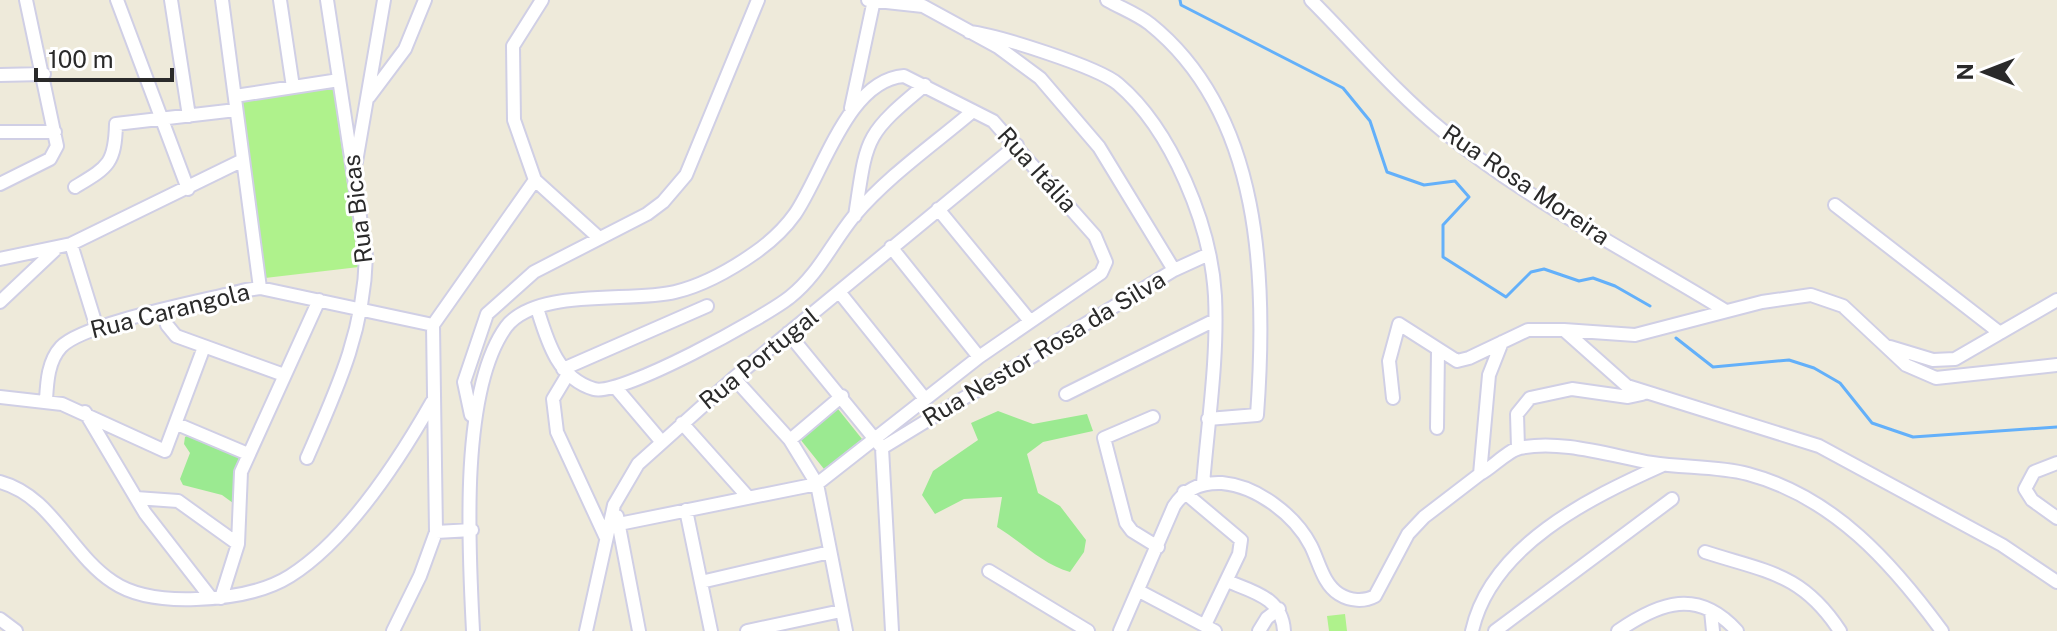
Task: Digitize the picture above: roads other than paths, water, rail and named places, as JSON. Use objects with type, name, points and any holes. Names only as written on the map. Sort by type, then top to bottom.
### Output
[{"type":"street","points":[[0,184],[54,156],[55,132],[26,0]]},
{"type":"street","points":[[117,0],[188,189]]},
{"type":"street","points":[[171,0],[189,116]]},
{"type":"street","points":[[222,0],[260,288]]},
{"type":"street","points":[[280,0],[293,87]]},
{"type":"street","name":"Rua Bicas","points":[[307,458],[349,360],[363,308],[366,256],[327,0]]},
{"type":"street","points":[[355,170],[384,0]]},
{"type":"street","points":[[367,100],[405,49],[425,0]]},
{"type":"street","points":[[542,0],[513,46],[514,120],[535,180],[598,237]]},
{"type":"street","points":[[473,426],[464,382],[487,314],[534,272],[647,214],[663,202],[686,175],[758,0]]},
{"type":"street","points":[[1107,0],[1151,25],[1188,63],[1221,110],[1240,159],[1257,273],[1257,415],[1208,419]]},
{"type":"street","name":"Rua Rosa Moreira","points":[[1311,0],[1407,98],[1458,143],[1612,243],[1726,311]]},
{"type":"street","points":[[849,115],[872,1],[923,6],[1022,63],[1073,113],[1099,147],[1174,270]]},
{"type":"street","points":[[969,32],[1001,37],[1097,72],[1119,85],[1156,131],[1192,196],[1209,254],[1215,320],[1203,484]]},
{"type":"street","points":[[0,75],[44,74]]},
{"type":"street","name":"Rua Itália","points":[[537,308],[595,297],[673,293],[731,268],[758,251],[795,214],[849,115],[873,89],[895,77],[915,79],[993,121],[1095,236],[1106,257],[1101,273],[979,357],[925,399],[880,443],[817,484]]},
{"type":"street","points":[[235,96],[339,80]]},
{"type":"street","points":[[855,216],[864,160],[874,131],[925,85]]},
{"type":"street","points":[[75,187],[106,167],[113,157],[116,124],[236,110]]},
{"type":"street","points":[[473,631],[473,426],[483,379],[506,327],[517,317],[537,308],[550,346],[566,371],[592,389],[616,388],[766,314],[789,298],[823,262],[855,216],[897,174],[973,111]]},
{"type":"street","points":[[0,132],[55,132]]},
{"type":"street","name":"Rua Portugal","points":[[586,631],[614,505],[629,476],[661,441],[734,378],[1017,145]]},
{"type":"street","points":[[0,259],[54,251],[243,160]]},
{"type":"street","points":[[393,631],[420,576],[436,532],[433,325],[535,180]]},
{"type":"street","points":[[1835,205],[2000,333]]},
{"type":"street","points":[[938,209],[1030,321]]},
{"type":"street","points":[[71,244],[97,328]]},
{"type":"street","points":[[891,247],[979,357]]},
{"type":"street","points":[[0,302],[54,251]]},
{"type":"street","name":"Rua Nestor Rosa da Silva","points":[[880,443],[1174,270],[1209,254]]},
{"type":"street","name":"Rua Carangola","points":[[46,400],[47,380],[58,349],[81,333],[260,288],[433,325]]},
{"type":"street","points":[[840,293],[925,399]]},
{"type":"street","points":[[1393,398],[1389,361],[1399,324],[1461,361],[1528,330],[1635,335],[1726,311],[1811,295],[1843,306],[1906,365],[1936,378],[2057,365]]},
{"type":"street","points":[[216,598],[238,544],[239,489],[248,454],[319,300]]},
{"type":"street","points":[[1887,346],[1946,361],[2057,300]]},
{"type":"street","points":[[606,538],[557,432],[553,399],[566,371],[707,306]]},
{"type":"street","points":[[164,312],[171,332],[284,375]]},
{"type":"street","points":[[1066,394],[1215,320]]},
{"type":"street","points":[[1564,330],[1614,377],[1642,394],[1819,446],[2002,545],[2057,582]]},
{"type":"street","points":[[788,333],[880,443],[892,631]]},
{"type":"street","points":[[1480,474],[1489,375],[1502,342]]},
{"type":"street","points":[[0,397],[46,400],[85,412],[160,450],[168,449],[204,347]]},
{"type":"street","points":[[1437,428],[1438,350]]},
{"type":"street","points":[[734,378],[790,440],[817,484],[846,631]]},
{"type":"street","points":[[616,388],[661,441]]},
{"type":"street","points":[[1518,448],[1515,429],[1517,414],[1530,398],[1572,389],[1628,397],[1642,394]]},
{"type":"street","points":[[790,440],[842,396]]},
{"type":"street","points":[[0,482],[34,499],[99,572],[115,584],[149,595],[216,598],[264,588],[289,577],[316,555],[377,487],[403,452],[432,402]]},
{"type":"street","points":[[85,412],[136,498],[216,598]]},
{"type":"street","points":[[1153,417],[1104,438],[1126,523],[1132,531],[1158,547]]},
{"type":"street","points":[[682,423],[748,497]]},
{"type":"street","points":[[177,424],[248,454]]},
{"type":"street","points":[[1120,631],[1174,506],[1184,492],[1203,484],[1230,484],[1267,500],[1298,527],[1330,586],[1339,594],[1360,600],[1369,599],[1379,590],[1408,534],[1424,517],[1518,448],[1555,447],[1663,465],[1717,468],[1785,486],[1822,507],[1857,533],[1887,561],[1942,631]]},
{"type":"street","points":[[2057,463],[2034,472],[2025,489],[2032,500],[2057,518]]},
{"type":"street","points":[[1472,631],[1484,595],[1521,549],[1611,490],[1663,465]]},
{"type":"street","points":[[619,524],[817,484]]},
{"type":"street","points":[[1139,591],[1210,628],[1241,540],[1184,492]]},
{"type":"street","points":[[136,498],[178,501],[238,544]]},
{"type":"street","points":[[1495,631],[1672,499]]},
{"type":"street","points":[[614,505],[639,631]]},
{"type":"street","points":[[686,510],[711,631]]},
{"type":"street","points":[[436,532],[472,530]]},
{"type":"street","points":[[701,582],[830,552]]},
{"type":"street","points":[[1705,552],[1792,580],[1821,605],[1840,631]]},
{"type":"street","points":[[989,571],[1088,631]]},
{"type":"street","points":[[1227,581],[1262,595],[1279,609],[1284,631]]},
{"type":"street","points":[[466,631],[471,589]]},
{"type":"street","points":[[1618,631],[1668,603],[1684,601],[1711,611],[1737,631]]},
{"type":"street","points":[[1259,631],[1267,618],[1279,609]]},
{"type":"street","points":[[747,631],[841,611]]},
{"type":"street","points":[[1711,611],[1713,631]]},
{"type":"street","points":[[0,619],[16,631]]},
{"type":"waterway","points":[[1180,0],[1181,5],[1343,88],[1370,121],[1387,172],[1424,185],[1455,181],[1469,197],[1443,225],[1443,257],[1506,297],[1531,272],[1544,269],[1579,281],[1593,278],[1615,286],[1650,306]]},
{"type":"waterway","points":[[1676,338],[1713,367],[1789,360],[1814,368],[1840,383],[1872,423],[1913,437],[2057,427]]}]
